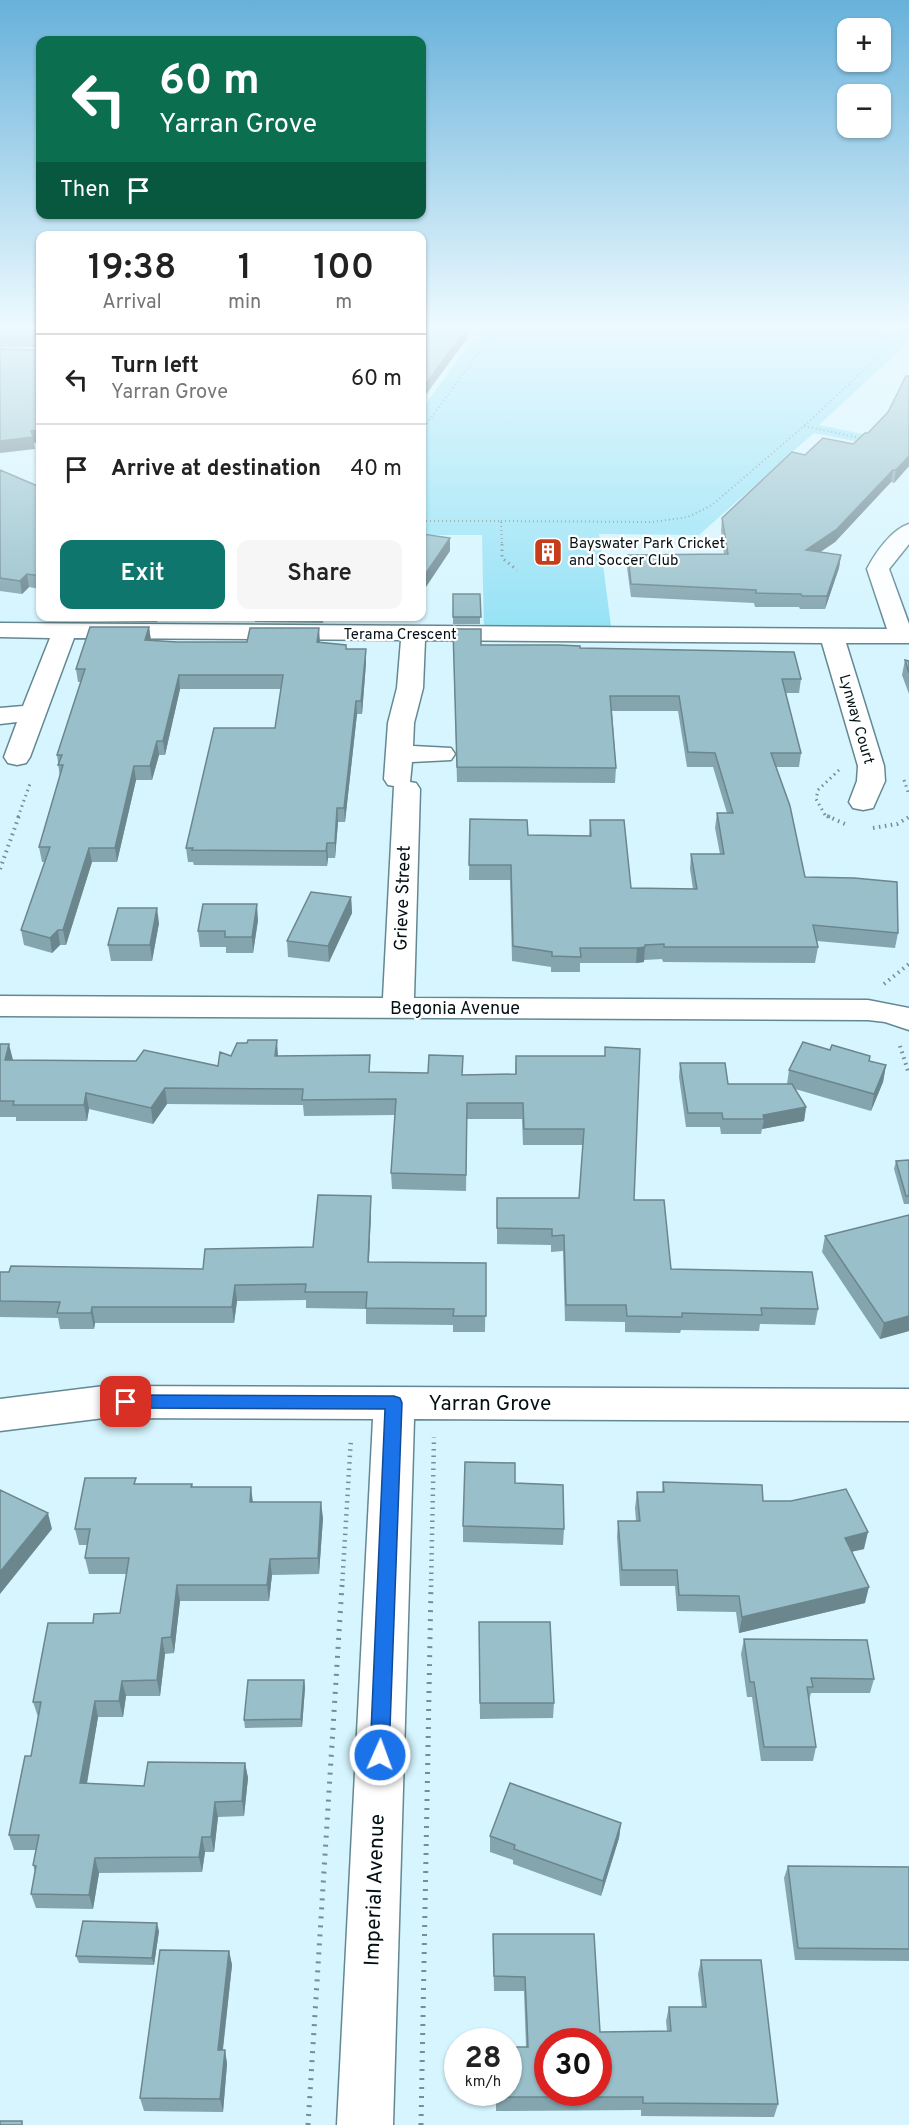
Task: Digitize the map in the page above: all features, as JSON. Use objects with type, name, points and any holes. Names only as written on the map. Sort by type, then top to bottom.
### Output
[{"type":"street","points":[[905,636],[878,569],[883,559],[909,531]]},
{"type":"street","name":"Terama Crescent","points":[[0,630],[905,636]]},
{"type":"street","points":[[17,757],[64,631]]},
{"type":"street","name":"Grieve Street","points":[[398,1008],[401,723],[410,688],[413,634]]},
{"type":"street","name":"Lynway Court","points":[[832,635],[871,766],[871,781],[863,802]]},
{"type":"street","points":[[0,716],[33,713]]},
{"type":"street","points":[[401,774],[442,754]]},
{"type":"street","name":"Begonia Avenue","points":[[0,1006],[868,1010],[891,1013],[909,1020]]},
{"type":"street","name":"Yarran Grove","points":[[0,1415],[104,1402],[909,1405]]},
{"type":"street","name":"Imperial Avenue","points":[[364,2125],[394,1403]]},
{"type":"path","points":[[426,521],[652,522],[688,517],[712,505],[801,428]]},
{"type":"path","points":[[814,428],[874,441]]},
{"type":"path","points":[[501,521],[502,558],[517,570]]},
{"type":"path","points":[[421,2125],[434,1437]]},
{"type":"path","points":[[308,2125],[351,1438]]},
{"type":"shaded area","points":[[426,428],[834,428],[909,444],[909,452],[814,433],[699,535],[599,534],[612,634],[484,634],[482,535],[426,535]]},
{"type":"building","points":[[0,428],[36,428],[36,430],[31,431],[33,437],[0,441]]},
{"type":"building","points":[[873,428],[909,428],[909,456],[837,529],[806,550],[841,555],[827,596],[631,584],[628,555],[728,554],[722,518],[792,452],[805,455],[823,438],[853,444]]},
{"type":"building","points":[[0,470],[36,485],[36,575],[27,574],[20,581],[0,578]]},
{"type":"building","points":[[426,535],[450,538],[426,573]]},
{"type":"building","points":[[453,594],[480,594],[481,617],[453,617]]},
{"type":"building","points":[[90,627],[149,627],[145,640],[177,642],[247,642],[250,628],[319,628],[317,642],[346,645],[346,649],[366,649],[361,701],[356,701],[344,808],[337,808],[335,843],[327,843],[326,851],[192,850],[193,848],[186,848],[214,728],[275,728],[283,675],[179,675],[163,741],[157,741],[150,766],[134,766],[115,848],[89,848],[63,930],[58,930],[50,938],[21,930],[50,847],[39,847],[63,765],[58,765],[62,755],[57,755],[85,669],[76,669]]},
{"type":"building","points":[[453,629],[481,629],[481,645],[794,652],[801,679],[782,679],[801,753],[771,753],[790,806],[805,877],[897,882],[898,933],[813,925],[818,947],[664,947],[664,944],[637,948],[580,948],[581,957],[552,956],[552,952],[513,946],[511,865],[469,865],[470,819],[527,820],[528,835],[591,836],[590,820],[624,820],[631,888],[697,889],[691,854],[724,854],[717,813],[733,813],[715,753],[688,752],[679,696],[610,696],[616,768],[457,767]]},
{"type":"building","points":[[905,660],[909,661],[909,673]]},
{"type":"building","points":[[311,892],[351,897],[328,946],[287,941]]},
{"type":"building","points":[[203,904],[257,904],[252,937],[225,937],[225,931],[198,931]]},
{"type":"building","points":[[118,908],[157,908],[150,945],[108,945]]},
{"type":"building","points":[[248,1040],[277,1040],[275,1056],[370,1055],[369,1072],[428,1073],[429,1055],[463,1056],[462,1075],[516,1074],[516,1056],[605,1056],[605,1047],[640,1049],[634,1200],[664,1200],[671,1269],[812,1272],[818,1309],[761,1308],[762,1315],[682,1313],[682,1317],[627,1316],[626,1305],[566,1305],[564,1235],[552,1236],[552,1229],[497,1228],[497,1198],[579,1198],[584,1129],[524,1129],[523,1103],[467,1103],[466,1175],[391,1173],[396,1099],[302,1100],[303,1089],[165,1088],[151,1108],[86,1093],[84,1105],[13,1105],[14,1101],[0,1101],[0,1044],[9,1044],[5,1060],[136,1061],[144,1050],[218,1066],[220,1052],[231,1056],[237,1043],[247,1043]]},
{"type":"building","points":[[803,1042],[830,1050],[832,1045],[870,1056],[869,1061],[886,1065],[874,1094],[789,1070]]},
{"type":"building","points":[[680,1063],[725,1063],[728,1084],[792,1084],[806,1107],[763,1115],[764,1119],[723,1119],[722,1113],[688,1113]]},
{"type":"building","points":[[909,1160],[909,1196],[906,1196],[896,1161]]},
{"type":"building","points":[[318,1195],[371,1196],[368,1262],[486,1263],[486,1316],[453,1316],[454,1309],[366,1308],[367,1292],[305,1292],[306,1284],[235,1285],[232,1307],[92,1307],[91,1313],[57,1313],[60,1302],[0,1301],[0,1272],[9,1272],[11,1266],[203,1269],[205,1249],[313,1247]]},
{"type":"building","points":[[909,1215],[909,1316],[884,1323],[825,1236]]},
{"type":"building","points":[[465,1462],[515,1463],[515,1483],[563,1485],[564,1529],[463,1526]]},
{"type":"building","points":[[85,1478],[136,1478],[134,1484],[251,1487],[250,1502],[321,1502],[318,1558],[270,1559],[267,1585],[177,1585],[171,1637],[162,1638],[157,1680],[122,1681],[119,1701],[95,1701],[80,1783],[144,1786],[148,1762],[245,1763],[242,1801],[215,1802],[211,1837],[202,1837],[199,1857],[95,1858],[89,1895],[31,1894],[36,1866],[33,1865],[39,1835],[9,1835],[25,1756],[31,1756],[41,1702],[33,1702],[48,1623],[93,1623],[94,1614],[120,1613],[129,1558],[85,1558],[90,1529],[75,1529]]},
{"type":"building","points":[[663,1482],[762,1485],[763,1501],[791,1501],[846,1489],[868,1532],[845,1538],[869,1587],[742,1617],[739,1596],[679,1595],[677,1570],[622,1570],[618,1521],[640,1521],[637,1492],[664,1492]]},
{"type":"building","points":[[0,1490],[48,1513],[0,1572]]},
{"type":"building","points":[[479,1622],[550,1622],[554,1703],[480,1703]]},
{"type":"building","points":[[744,1639],[867,1640],[874,1679],[811,1678],[813,1687],[807,1687],[816,1747],[764,1747],[754,1682],[750,1682]]},
{"type":"building","points":[[248,1680],[304,1680],[301,1719],[244,1720]]},
{"type":"building","points":[[510,1783],[621,1823],[603,1881],[514,1849],[515,1845],[490,1836]]},
{"type":"building","points":[[788,1866],[909,1867],[909,1949],[798,1948]]},
{"type":"building","points":[[83,1921],[157,1923],[152,1958],[76,1956]]},
{"type":"building","points":[[493,1934],[594,1934],[600,2028],[534,2028],[534,2097],[522,2097],[522,2047],[528,2047],[525,1977],[494,1976]]},
{"type":"building","points":[[160,1950],[229,1951],[218,2050],[225,2050],[220,2099],[140,2098]]},
{"type":"building","points":[[701,1960],[761,1960],[778,2104],[643,2103],[643,2097],[612,2097],[612,2032],[671,2031],[669,2007],[706,2007]]},
{"type":"building","points":[[0,2121],[22,2121],[22,2125],[0,2125]]},
{"type":"place","name":"Bayswater Park Cricket and Soccer Club","points":[[548,552]]},
{"type":"route","points":[[126,1402],[394,1403],[380,1755]]}]
